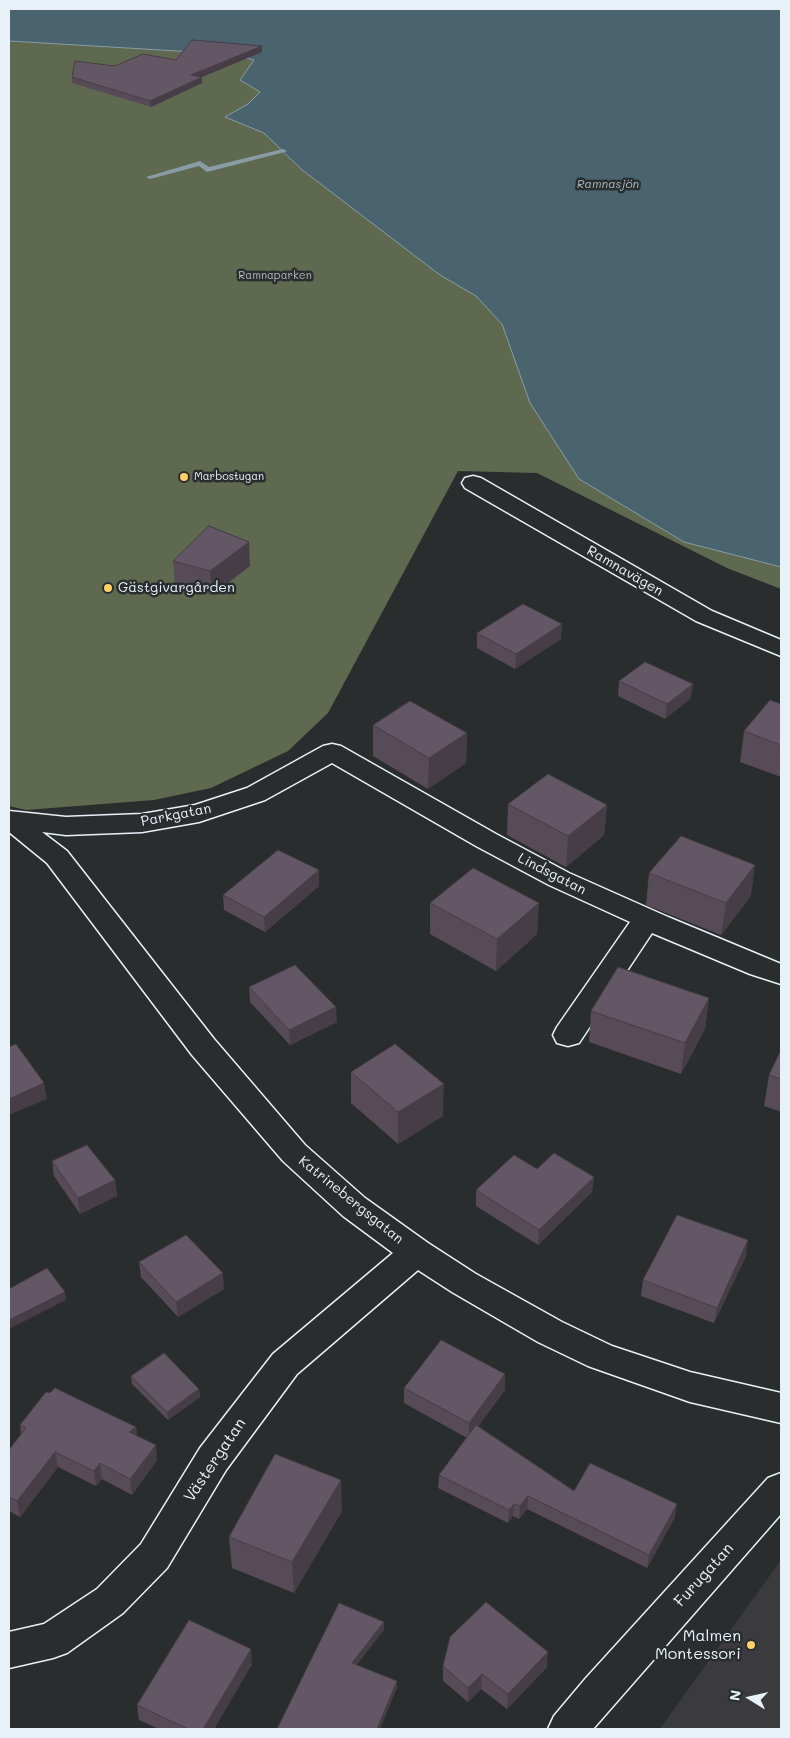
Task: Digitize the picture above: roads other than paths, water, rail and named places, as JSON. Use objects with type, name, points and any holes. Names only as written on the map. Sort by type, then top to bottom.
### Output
[{"type":"street","name":"Ramnavägen","points":[[473,483],[704,616],[781,649]]},
{"type":"street","name":"Parkgatan","points":[[9,819],[66,826],[142,823],[198,813],[256,794],[332,752]]},
{"type":"street","name":"Lindsgatan","points":[[332,752],[551,874],[647,919],[781,974]]},
{"type":"street","name":"Katrinebergsgatan","points":[[9,819],[57,857],[203,1047],[294,1153],[354,1207],[416,1252],[550,1332],[600,1356],[690,1387],[781,1408]]},
{"type":"street","points":[[568,1035],[647,919]]},
{"type":"street","name":"Västergatan","points":[[9,1650],[53,1640],[110,1601],[154,1556],[213,1459],[285,1364],[416,1252]]},
{"type":"street","name":"Furugatan","points":[[568,1729],[781,1489]]},
{"type":"water","name":"Ramnasjön","points":[[9,9],[781,9],[781,567],[684,542],[579,479],[530,403],[502,324],[476,296],[440,275],[301,169],[264,133],[225,117],[248,104],[260,92],[240,80],[254,60],[229,54],[9,41]]},
{"type":"waterway","points":[[150,177],[200,163],[207,170],[283,151]]},
{"type":"place","name":"Marbostugan","points":[[184,477]]},
{"type":"place","name":"Gästgivargården","points":[[108,588]]},
{"type":"place","name":"Malmen Montessori","points":[[751,1645]]},
{"type":"park label","name":"Ramnaparken","points":[[275,276]]}]
